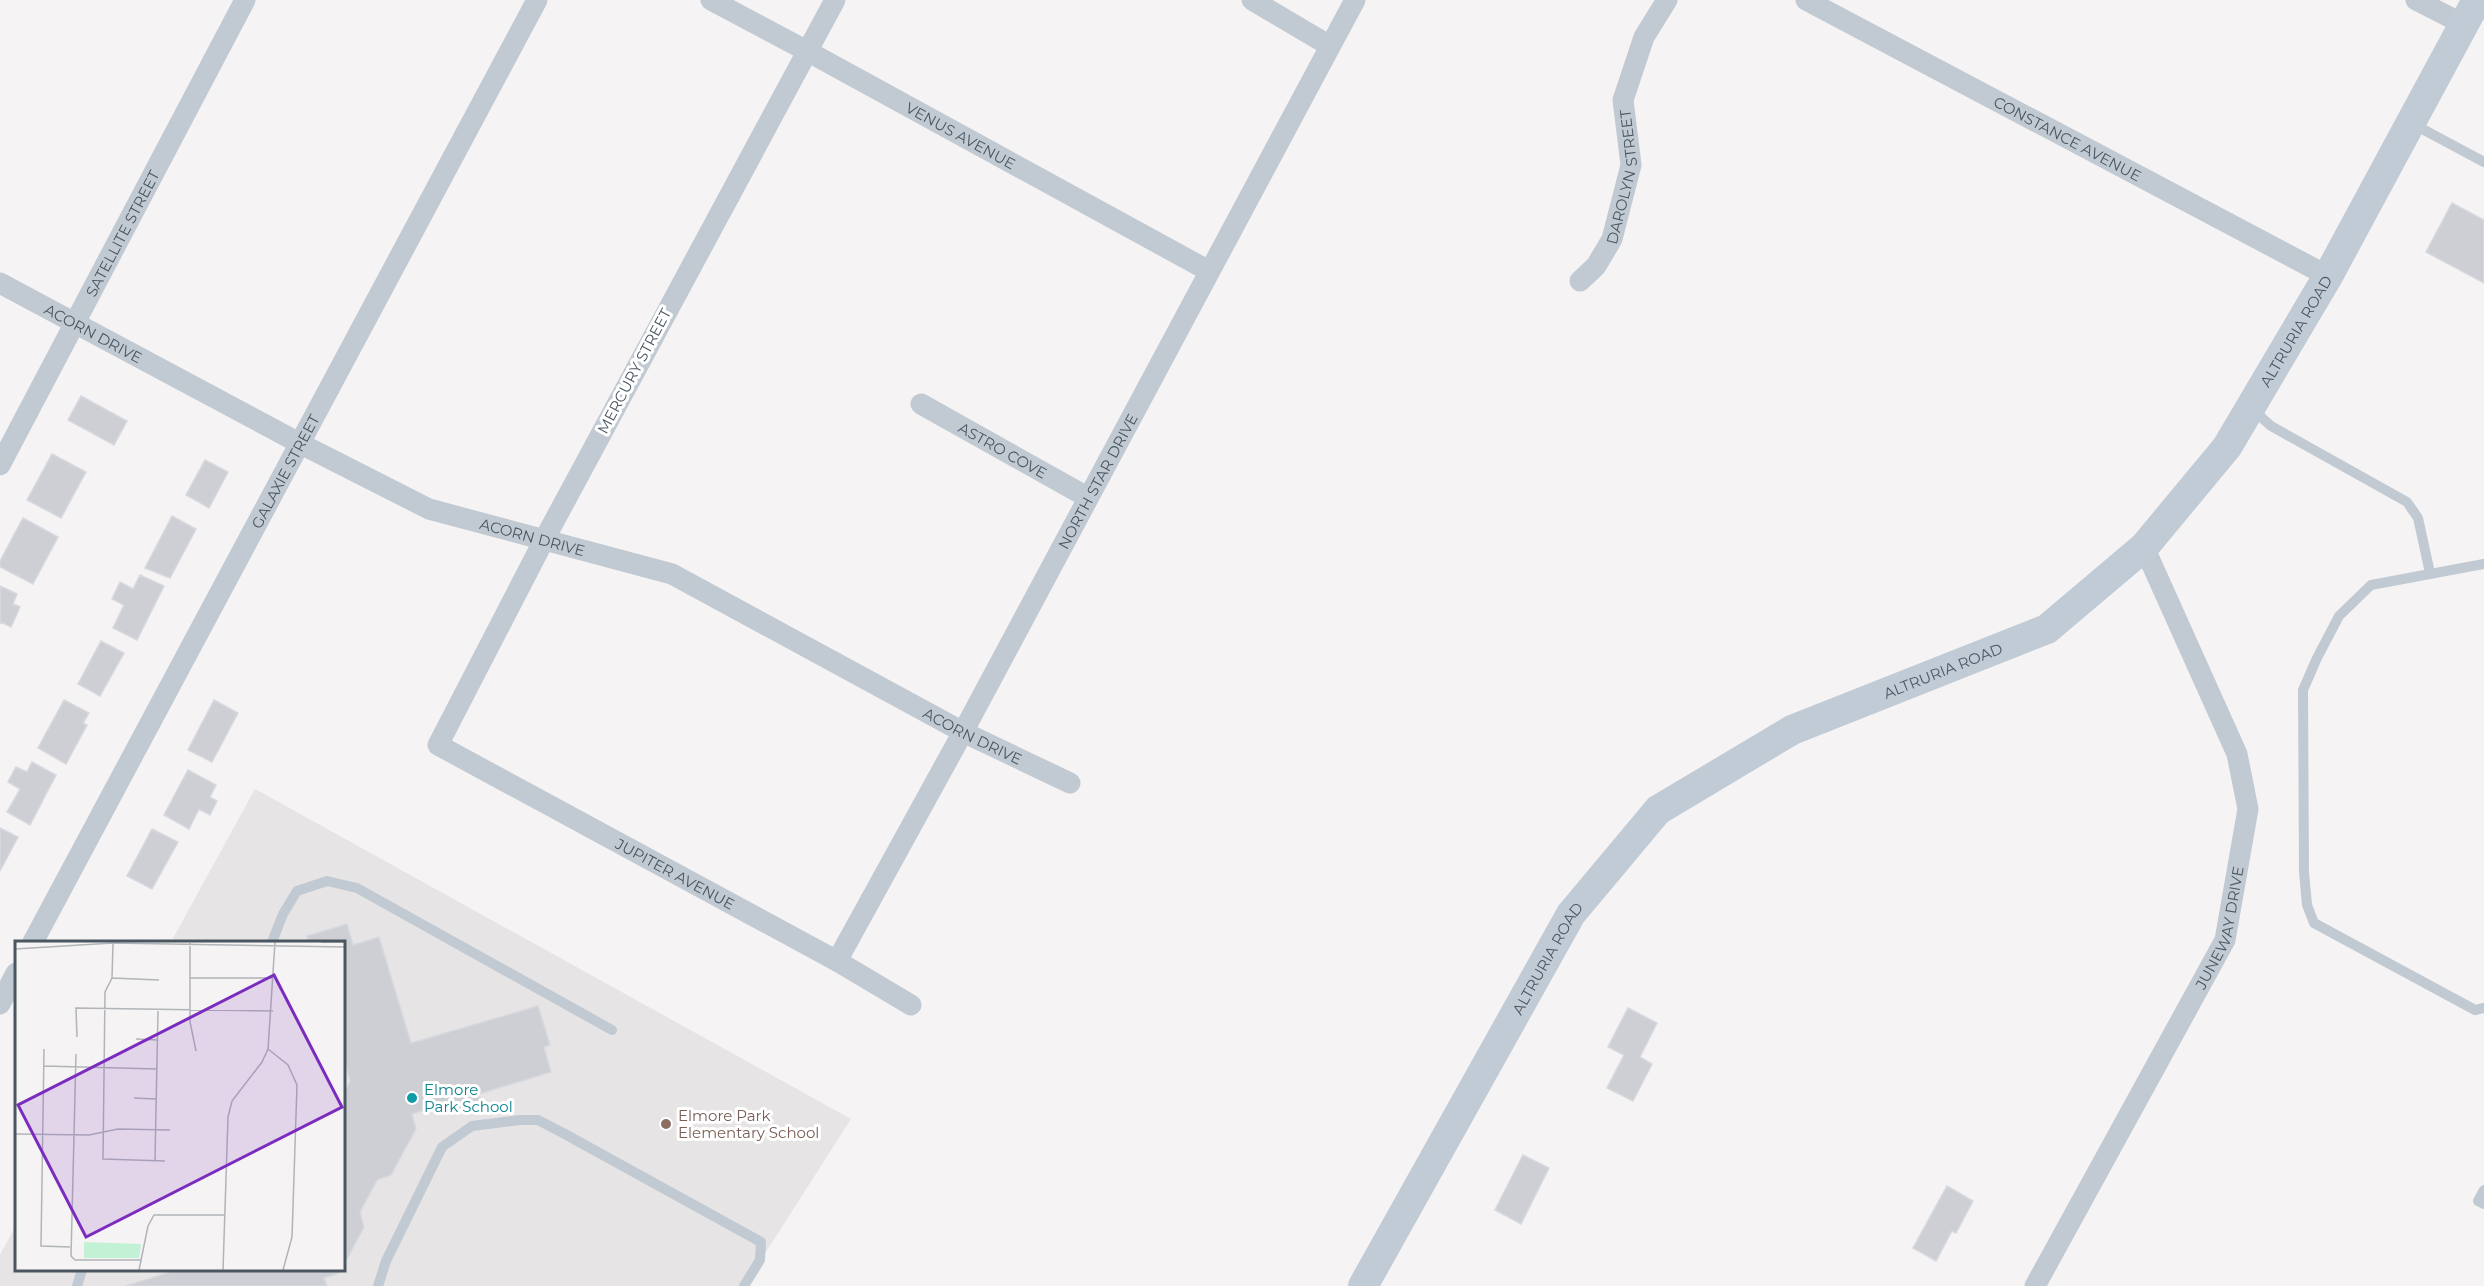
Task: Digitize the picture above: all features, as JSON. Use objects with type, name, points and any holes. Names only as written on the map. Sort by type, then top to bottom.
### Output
[{"type":"street","name":"SATELLITE STREET","points":[[0,465],[245,0]]},
{"type":"street","name":"GALAXIE STREET","points":[[34,941],[537,0]]},
{"type":"street","name":"VENUS AVENUE","points":[[711,0],[1209,271]]},
{"type":"street","name":"MERCURY STREET","points":[[438,745],[544,540],[835,0]]},
{"type":"street","points":[[1252,0],[1330,46]]},
{"type":"street","name":"NORTH STAR DRIVE","points":[[837,961],[963,732],[1087,496],[1354,0]]},
{"type":"street","name":"DAROLYN STREET","points":[[1580,280],[1596,266],[1612,239],[1631,165],[1623,100],[1644,37],[1667,0]]},
{"type":"street","name":"CONSTANCE AVENUE","points":[[1806,0],[2328,276]]},
{"type":"street","points":[[2416,0],[2470,12]]},
{"type":"street","name":"ALTRURIA ROAD","points":[[1363,1286],[1571,914],[1658,810],[1792,730],[2047,629],[2144,547],[2227,447],[2328,276],[2470,12]]},
{"type":"street","name":"ACORN DRIVE","points":[[0,283],[301,444],[429,509],[672,574],[963,732],[1070,783]]},
{"type":"street","name":"ASTRO COVE","points":[[921,404],[1087,496]]},
{"type":"street","name":"JUNEWAY DRIVE","points":[[2035,1286],[2225,940],[2248,808],[2237,754],[2144,547]]},
{"type":"street","name":"JUPITER AVENUE","points":[[438,745],[837,961],[911,1005]]},
{"type":"street","points":[[0,1004],[15,976]]},
{"type":"lane","points":[[2410,123],[2484,162]]},
{"type":"lane","points":[[2253,403],[2262,418],[2271,426],[2407,502],[2418,518],[2430,573]]},
{"type":"lane","points":[[2484,564],[2371,585],[2339,616],[2303,690],[2304,872],[2307,905],[2314,923],[2475,1010],[2484,1008]]},
{"type":"lane","points":[[272,941],[283,914],[297,891],[327,881],[357,888],[612,1030]]},
{"type":"lane","points":[[378,1286],[386,1261],[442,1147],[472,1126],[520,1120],[538,1120],[761,1242],[760,1260],[744,1286]]},
{"type":"lane","points":[[2484,1190],[2478,1201],[2484,1204]]},
{"type":"lane","points":[[77,1286],[81,1271]]},
{"type":"shaded area","points":[[255,789],[851,1119],[744,1286],[0,1286],[0,1255],[15,1227],[15,1271],[345,1271],[345,941],[172,941]]},
{"type":"building","points":[[2452,203],[2484,220],[2484,283],[2426,252]]},
{"type":"building","points":[[81,396],[127,421],[114,445],[68,420]]},
{"type":"building","points":[[52,454],[86,472],[61,518],[27,500]]},
{"type":"building","points":[[205,460],[228,472],[209,508],[186,495]]},
{"type":"building","points":[[172,516],[196,529],[170,578],[145,568]]},
{"type":"building","points":[[23,518],[58,537],[33,584],[0,567],[0,561]]},
{"type":"building","points":[[140,575],[164,586],[137,640],[113,628],[124,605],[112,599],[120,582],[133,589]]},
{"type":"building","points":[[0,586],[17,594],[13,604],[20,607],[11,627],[1,622],[0,624]]},
{"type":"building","points":[[101,641],[124,653],[100,696],[78,684]]},
{"type":"building","points":[[64,700],[89,713],[83,723],[87,725],[66,764],[38,748]]},
{"type":"building","points":[[214,700],[238,713],[212,762],[188,750]]},
{"type":"building","points":[[32,762],[56,775],[30,825],[7,812],[20,789],[8,782],[16,767],[27,772]]},
{"type":"building","points":[[188,770],[216,785],[210,797],[217,801],[210,815],[199,809],[189,829],[164,815]]},
{"type":"building","points":[[0,828],[18,837],[0,871]]},
{"type":"building","points":[[152,829],[178,842],[152,889],[127,876]]},
{"type":"building","name":"Elmore Park School","points":[[347,924],[353,945],[379,937],[411,1043],[538,1006],[550,1045],[544,1047],[551,1072],[479,1094],[481,1101],[454,1109],[452,1102],[412,1114],[416,1129],[391,1175],[377,1180],[360,1212],[364,1227],[345,1263],[345,1091],[350,1081],[345,1062],[345,941],[309,941],[307,936]]},
{"type":"building","points":[[1628,1008],[1657,1023],[1640,1057],[1652,1064],[1633,1101],[1607,1088],[1624,1055],[1608,1047]]},
{"type":"building","points":[[1523,1155],[1549,1168],[1521,1224],[1495,1210]]},
{"type":"building","points":[[1947,1186],[1973,1201],[1956,1233],[1952,1231],[1936,1261],[1913,1248]]},
{"type":"building","points":[[173,1271],[340,1271],[324,1278],[327,1286],[126,1286]]},
{"type":"place","name":"Elmore Park School","points":[[412,1098]]},
{"type":"place","name":"Elmore Park Elementary School","points":[[666,1124]]}]
